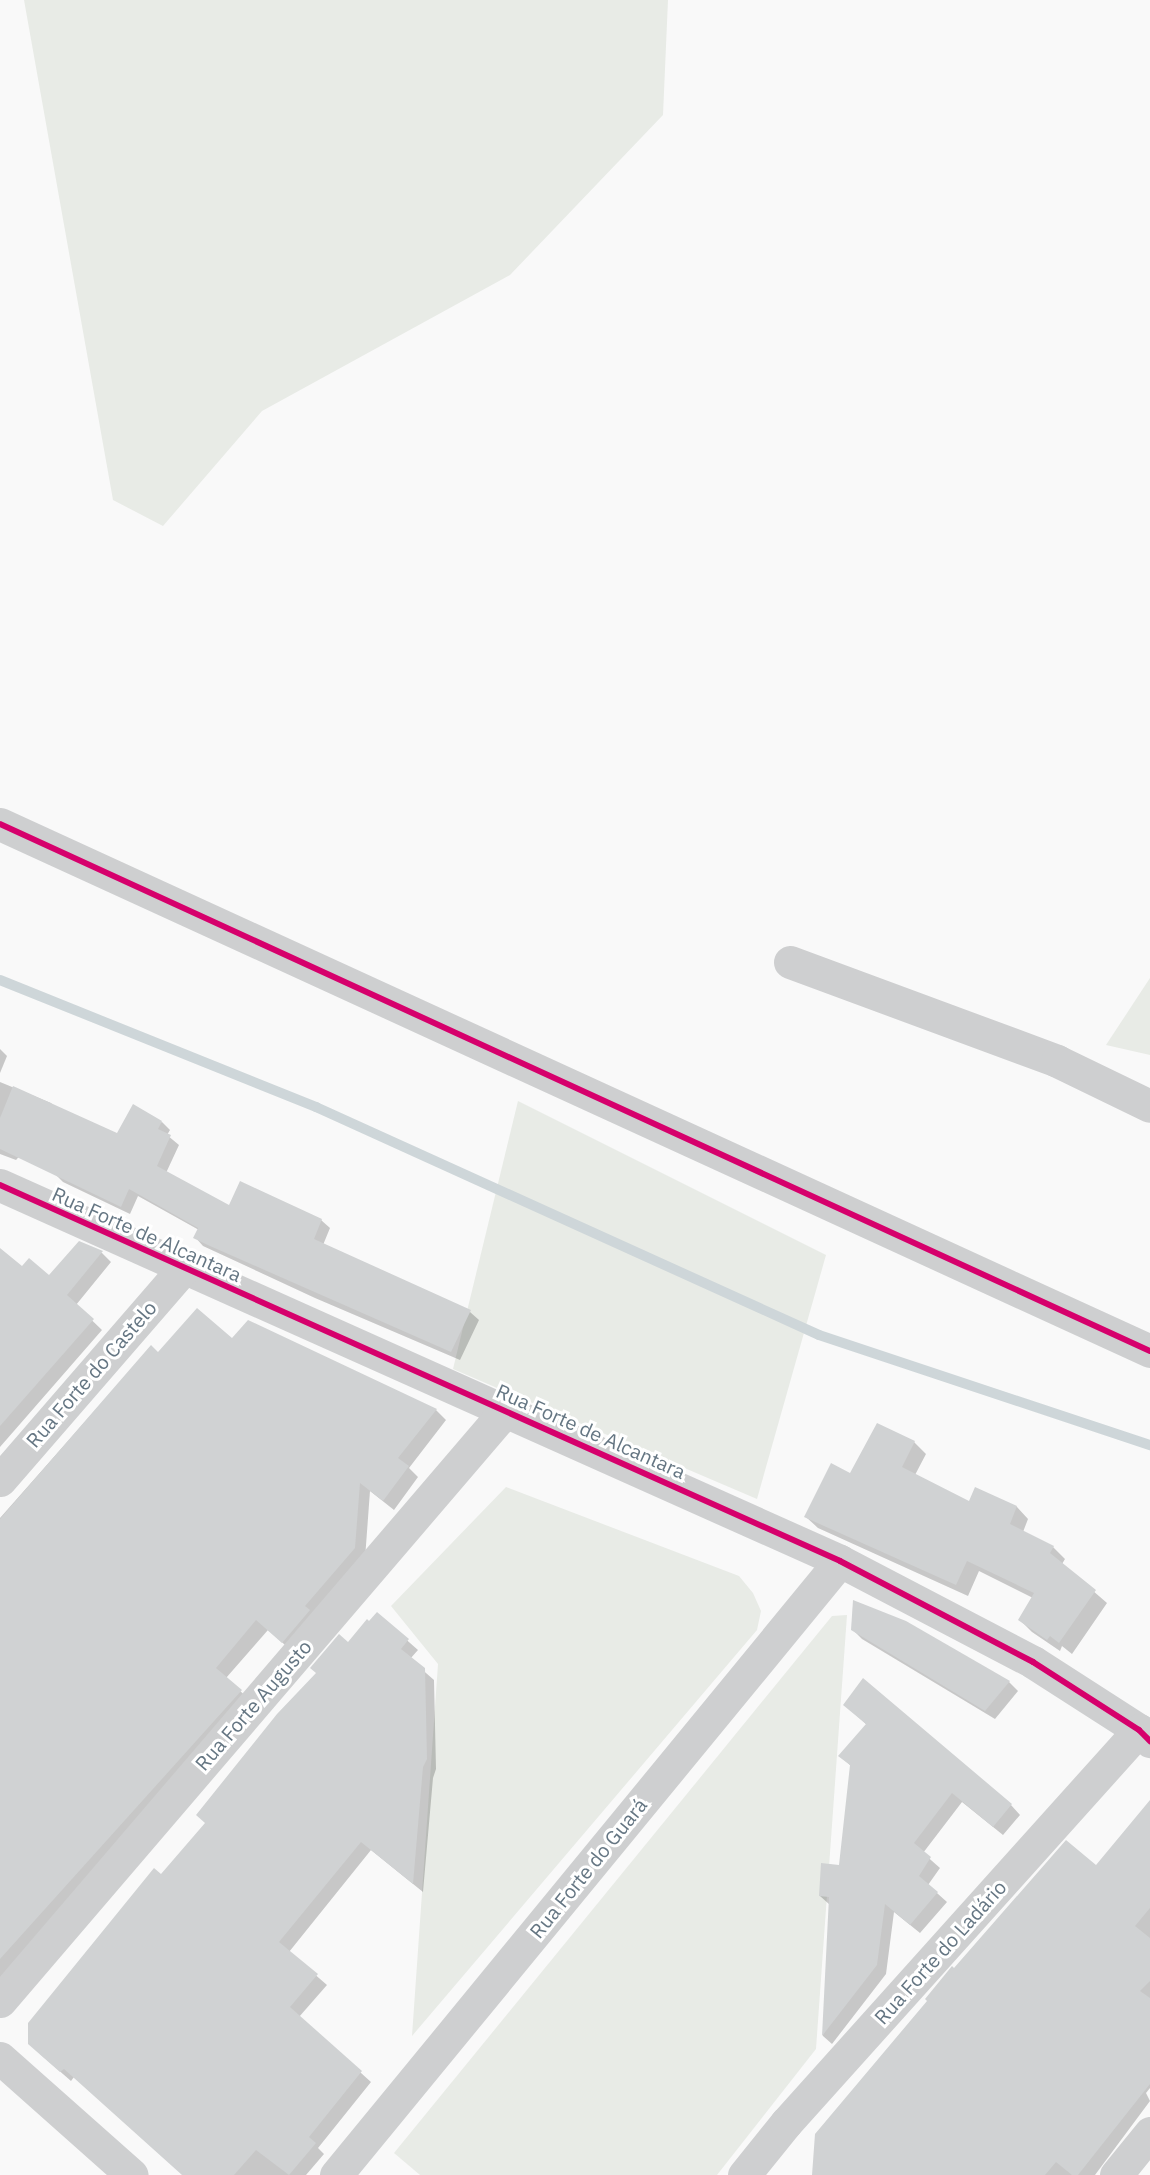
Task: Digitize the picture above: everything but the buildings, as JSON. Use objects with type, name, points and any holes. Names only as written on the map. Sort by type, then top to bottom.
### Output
[{"type":"street","points":[[0,824],[1150,1351]]},
{"type":"street","points":[[790,962],[1057,1061],[1150,1106]]},
{"type":"street","name":"Rua Forte de Alcantara","points":[[0,1185],[183,1269],[506,1410],[840,1561],[1033,1662],[1144,1736]]},
{"type":"street","name":"Rua Forte do Castelo","points":[[0,1480],[183,1269]]},
{"type":"street","name":"Rua Forte Augusto","points":[[0,2001],[506,1410]]},
{"type":"street","name":"Rua Forte do Guará","points":[[336,2175],[840,1561]]},
{"type":"street","name":"Rua Forte do Ladário","points":[[744,2175],[786,2123],[1144,1736]]},
{"type":"street","points":[[0,2058],[132,2175]]},
{"type":"street","points":[[1116,2175],[1150,2133]]},
{"type":"shaded area","points":[[24,0],[668,0],[663,115],[510,275],[262,411],[163,526],[113,500]]},
{"type":"shaded area","points":[[1150,978],[1150,1055],[1106,1045]]},
{"type":"shaded area","points":[[518,1101],[826,1255],[757,1499],[453,1369]]},
{"type":"shaded area","points":[[506,1487],[739,1576],[753,1593],[761,1611],[757,1630],[412,2036],[438,1664],[391,1606]]},
{"type":"shaded area","points":[[847,1615],[816,2049],[717,2175],[420,2175],[394,2153],[832,1616]]},
{"type":"waterway","points":[[0,980],[316,1107],[819,1335],[1150,1445]]},
{"type":"cycle path","points":[[0,824],[1150,1351]]},
{"type":"cycle path","points":[[0,1185],[840,1561],[1033,1662],[1139,1730],[1150,1741]]}]
